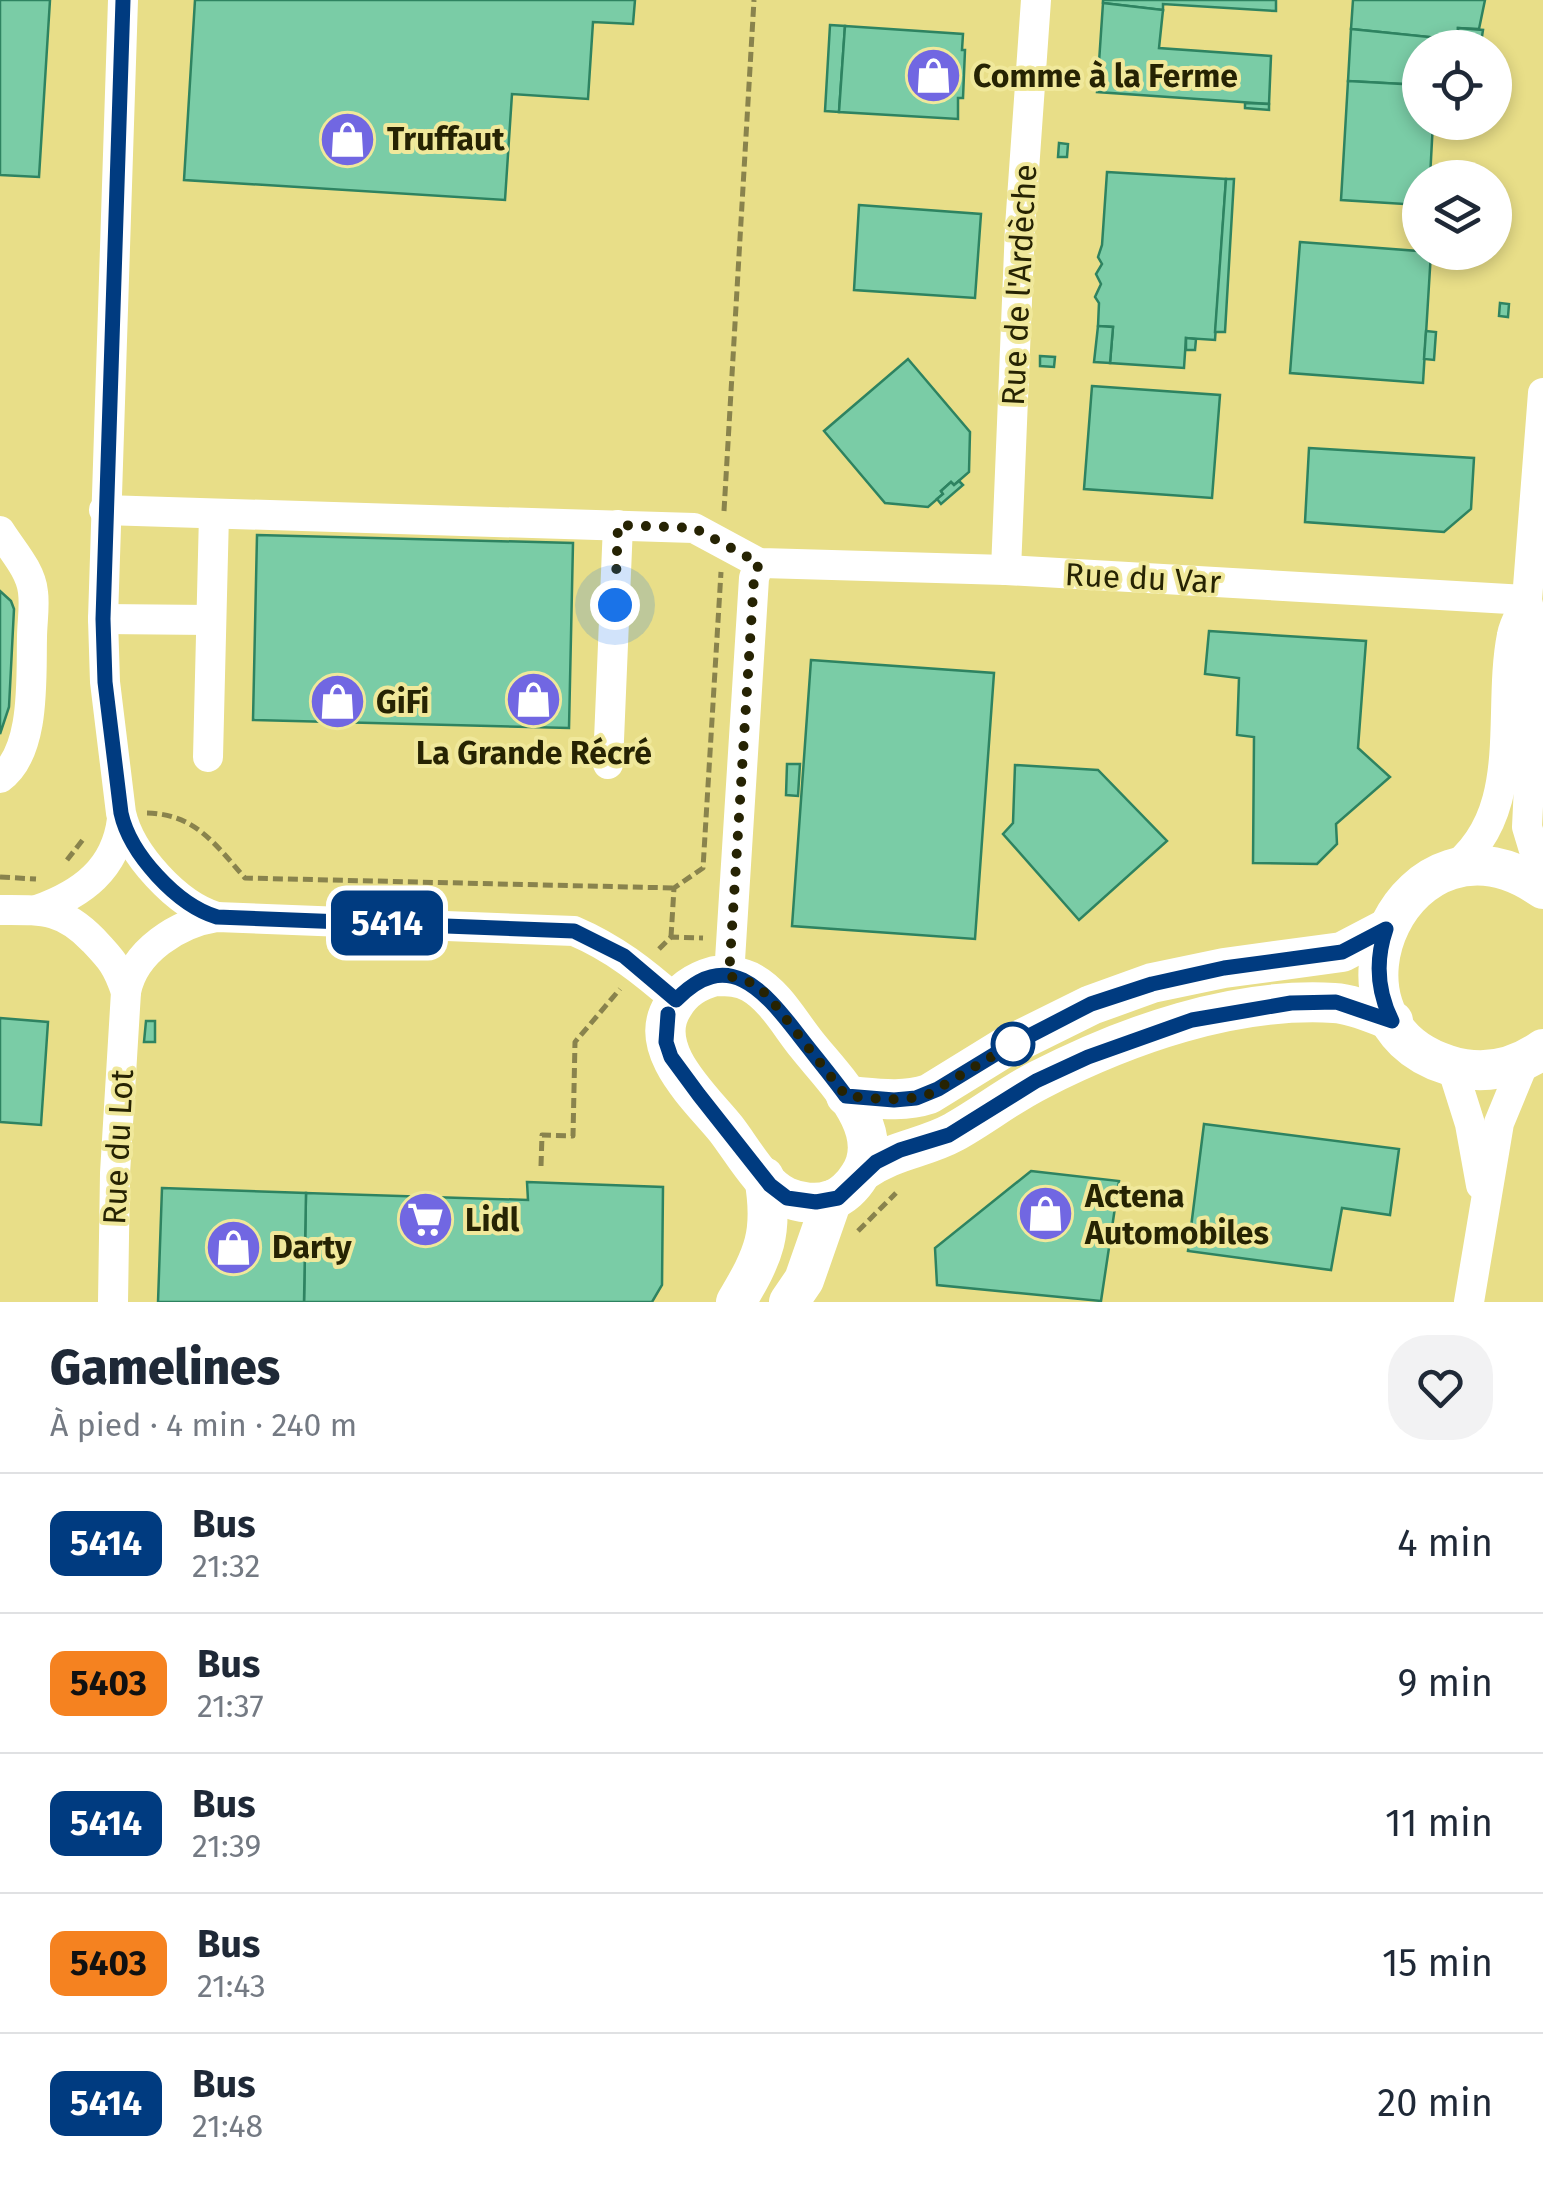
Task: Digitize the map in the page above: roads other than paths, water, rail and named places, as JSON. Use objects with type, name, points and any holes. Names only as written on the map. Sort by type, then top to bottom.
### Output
[{"type":"main road","points":[[1534,1054],[1494,1070],[1452,1066],[1414,1046],[1392,1021],[1379,981],[1379,960],[1386,929],[1411,894],[1448,872],[1492,868],[1518,875],[1543,889]]},
{"type":"main road","points":[[846,1096],[916,1098],[1091,1004],[1152,984],[1224,968],[1342,952],[1386,929]]},
{"type":"main road","points":[[729,976],[755,984],[769,997],[846,1096],[867,1134],[868,1153],[863,1171],[853,1185],[832,1200],[807,1202],[787,1198],[764,1177],[671,1057],[666,1027],[676,1000],[701,980],[729,976]]},
{"type":"main road","points":[[863,1171],[900,1150],[949,1135],[1036,1081],[1088,1057],[1192,1020],[1291,1003],[1336,1002],[1392,1021]]},
{"type":"main road","points":[[736,1302],[766,1247],[769,1213],[764,1177]]},
{"type":"main road","points":[[789,1302],[804,1280],[832,1200]]},
{"type":"street","points":[[123,0],[103,619],[120,839],[96,876],[82,910],[98,944],[126,956],[157,944],[193,922],[217,917]]},
{"type":"street","name":"Rue de l'Ardèche","points":[[1006,570],[1020,227],[1036,0]]},
{"type":"street","points":[[1543,393],[1527,600],[1536,639],[1527,827],[1543,880]]},
{"type":"street","points":[[104,510],[694,528],[759,563],[754,578],[729,976]]},
{"type":"street","points":[[208,757],[214,514]]},
{"type":"street","points":[[608,764],[618,525]]},
{"type":"street","points":[[0,531],[34,592],[30,710],[21,748],[0,778]]},
{"type":"street","name":"Rue du Var","points":[[759,563],[1006,570],[1527,600]]},
{"type":"street","points":[[1448,872],[1473,849],[1496,806],[1506,745],[1512,633],[1527,600]]},
{"type":"street","points":[[103,619],[211,620]]},
{"type":"street","points":[[121,816],[132,843],[160,878],[199,912],[217,917],[574,931],[629,960],[676,1000]]},
{"type":"street","points":[[36,910],[56,903],[96,876],[131,862],[160,878],[176,908],[157,944],[133,968],[126,992]]},
{"type":"street","points":[[0,910],[36,910],[66,916],[115,962],[126,992]]},
{"type":"street","name":"Rue du Lot","points":[[113,1302],[116,1158],[126,992]]},
{"type":"street","points":[[1470,1302],[1499,1124],[1534,1054]]},
{"type":"street","points":[[1452,1066],[1470,1124],[1484,1204]]},
{"type":"place","name":"Comme à la Ferme","points":[[934,76]]},
{"type":"place","name":"Truffaut","points":[[348,139]]},
{"type":"place","name":"La Grande Récré","points":[[534,699]]},
{"type":"place","name":"GiFi","points":[[337,702]]},
{"type":"place","name":"Actena Automobiles","points":[[1046,1214]]},
{"type":"place","name":"Lidl","points":[[426,1220]]},
{"type":"place","name":"Darty","points":[[233,1247]]}]
